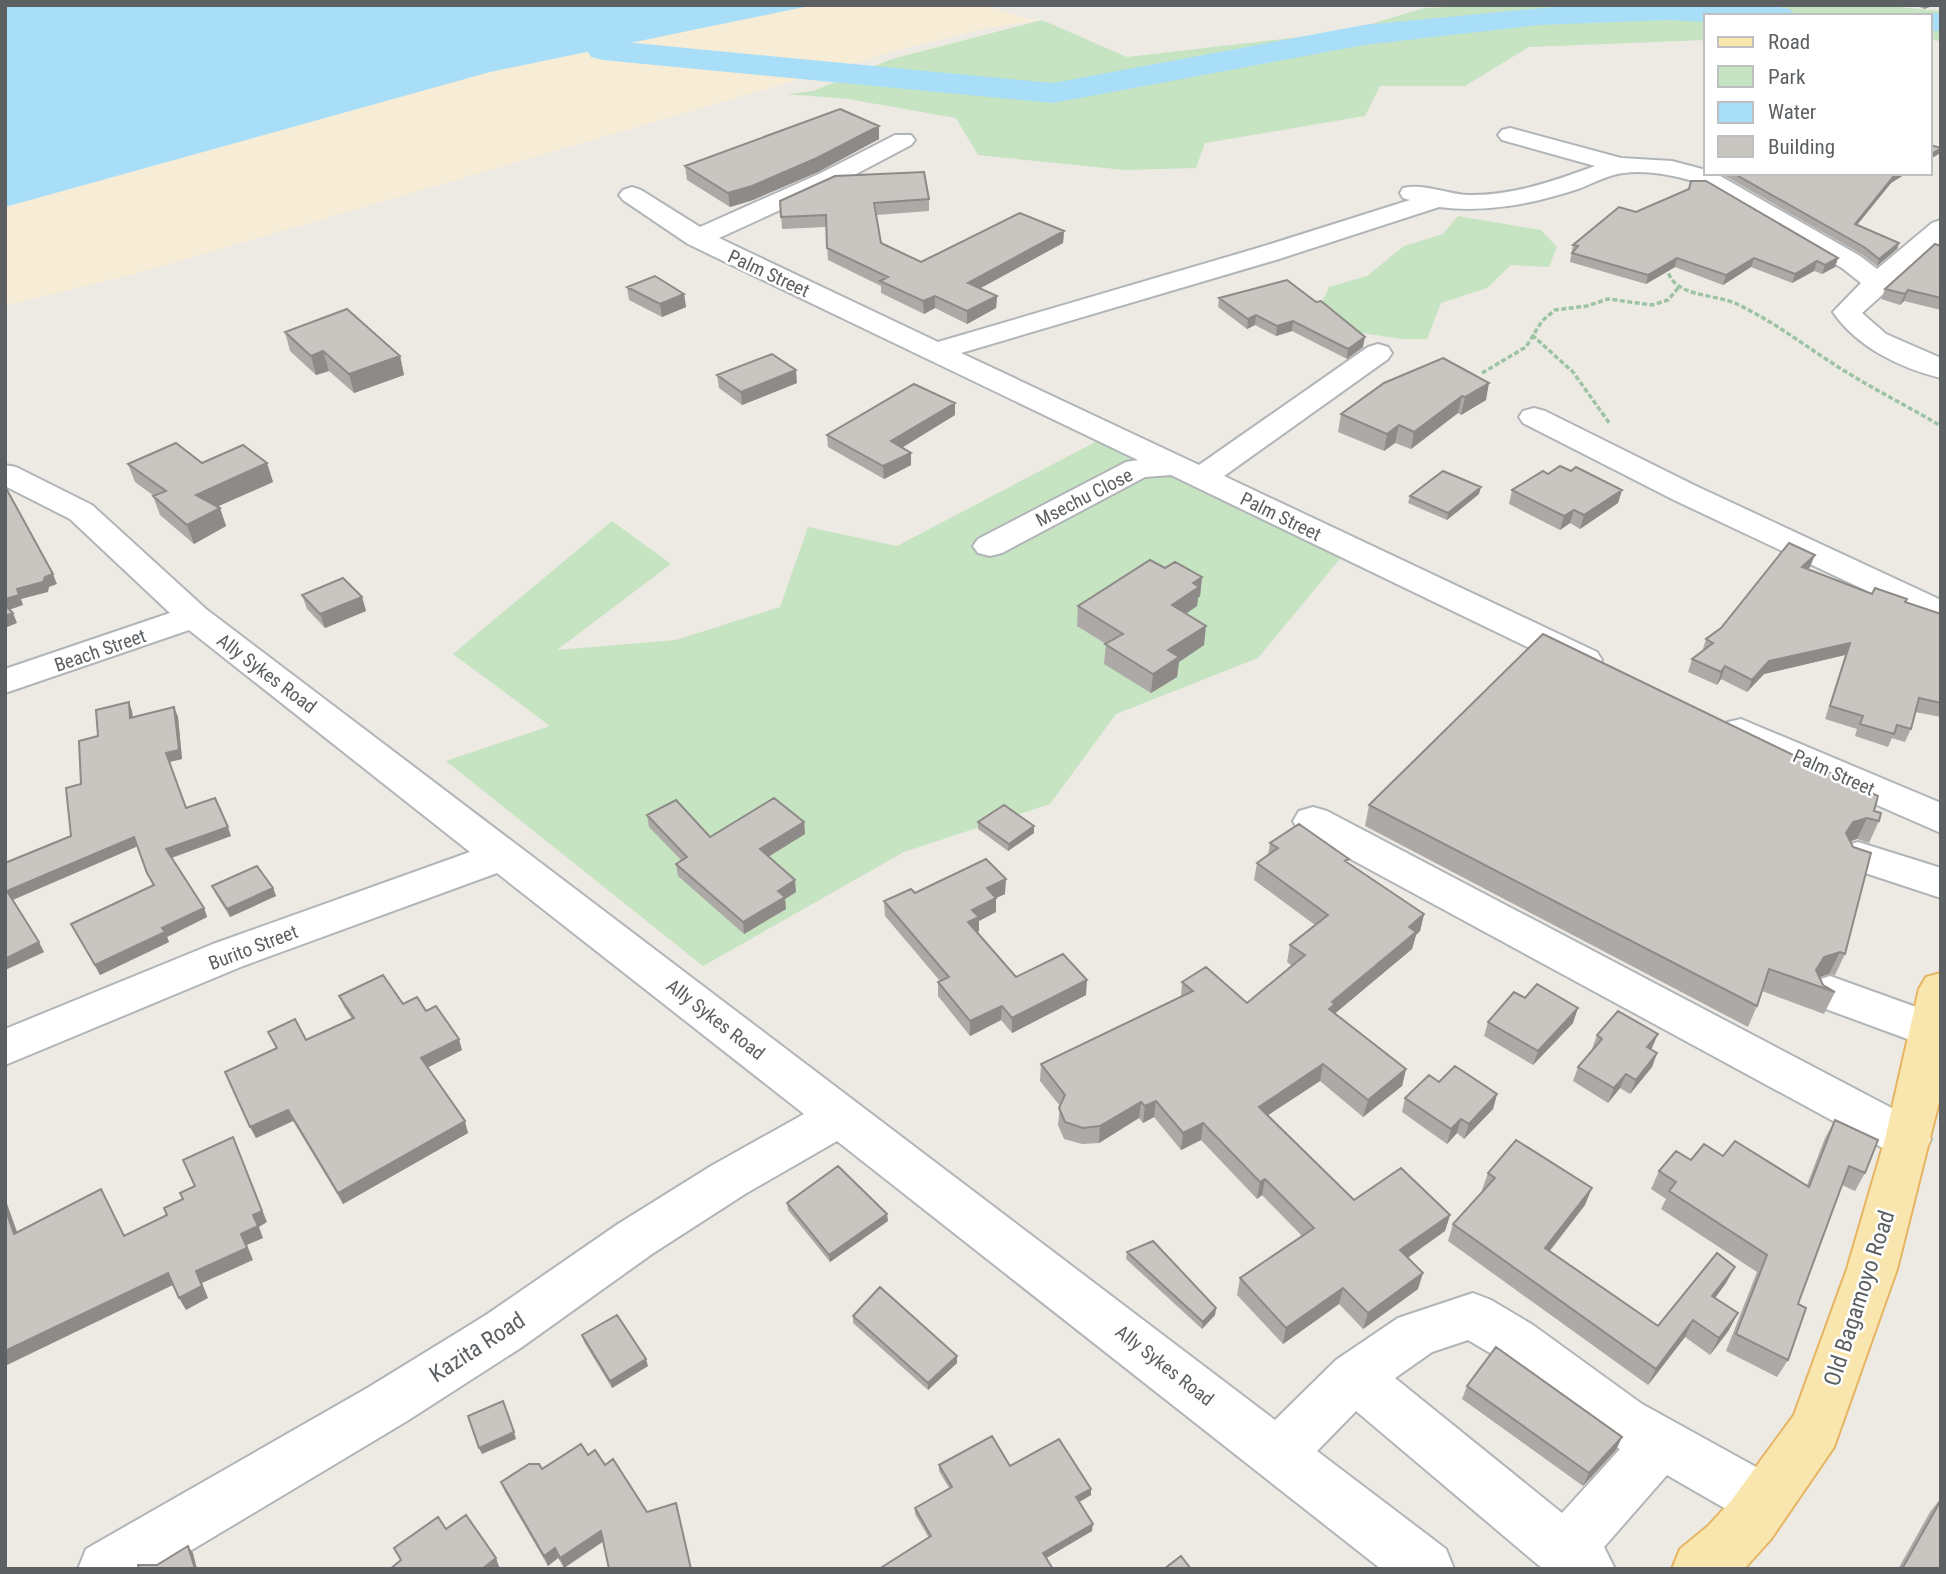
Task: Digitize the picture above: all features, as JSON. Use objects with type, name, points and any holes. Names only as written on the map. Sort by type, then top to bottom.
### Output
[{"type":"main road","name":"Old Bagamoyo Road","points":[[1700,1569],[1728,1546],[1815,1429],[1872,1269],[1908,1139],[1937,1010]]},
{"type":"street","points":[[1510,135],[1620,165],[1672,168],[1702,176],[1851,262],[1877,282]]},
{"type":"street","points":[[698,238],[828,179],[903,140]]},
{"type":"street","points":[[1408,192],[1435,200],[1471,203],[1535,196],[1620,165]]},
{"type":"street","name":"Palm Street","points":[[632,195],[698,238],[747,265],[855,313],[1616,675]]},
{"type":"street","points":[[933,352],[1258,256],[1435,200]]},
{"type":"street","points":[[1941,228],[1877,282],[1847,312],[1852,321],[1870,335],[1941,369]]},
{"type":"street","points":[[1192,472],[1378,353]]},
{"type":"street","points":[[1534,417],[1685,493],[1941,613]]},
{"type":"street","name":"Msechu Close","points":[[990,546],[1137,469],[1162,464],[1192,472]]},
{"type":"street","name":"Ally Sykes Road","points":[[5,474],[81,512],[194,617],[1426,1569]]},
{"type":"street","name":"Beach Street","points":[[5,682],[194,617]]},
{"type":"street","name":"Palm Street","points":[[1717,720],[1941,819]]},
{"type":"street","points":[[1313,821],[1908,1139]]},
{"type":"street","name":"Burito Street","points":[[5,1048],[228,955],[504,855]]},
{"type":"street","points":[[1858,856],[1941,883]]},
{"type":"street","points":[[1830,993],[1937,1010]]},
{"type":"street","name":"Kazita Road","points":[[106,1569],[388,1404],[504,1331],[658,1224],[841,1115]]},
{"type":"street","points":[[1279,1453],[1354,1377],[1416,1334],[1473,1316],[1514,1341],[1623,1422],[1764,1501]]},
{"type":"street","points":[[1354,1377],[1576,1559],[1661,1443]]},
{"type":"path","points":[[1665,257],[1668,276],[1679,287],[1689,292],[1724,298],[1756,313],[1790,332],[1829,361],[1941,426]]},
{"type":"path","points":[[1482,373],[1526,347],[1542,321],[1555,310],[1587,306],[1608,299],[1652,305],[1668,299],[1679,287]]},
{"type":"path","points":[[1532,335],[1573,372],[1614,429]]},
{"type":"green space","points":[[1495,5],[1889,6],[1941,11],[1941,41],[1932,40],[1932,14],[1704,14],[1704,40],[1529,47],[1465,86],[1380,86],[1365,116],[1205,143],[1196,168],[1125,170],[978,155],[956,118],[848,99],[787,94],[813,91],[892,59],[1042,20],[1127,57],[1345,32],[1424,8]]},
{"type":"green space","points":[[1458,216],[1541,230],[1557,247],[1549,267],[1511,265],[1487,288],[1441,303],[1427,339],[1402,339],[1355,332],[1320,307],[1329,287],[1367,276],[1404,246],[1443,234]]},
{"type":"green space","points":[[1101,439],[1152,446],[1173,452],[1358,537],[1258,658],[1116,714],[1050,804],[904,852],[703,966],[446,761],[550,726],[453,654],[612,521],[671,564],[557,650],[676,640],[780,607],[808,527],[897,546]]},
{"type":"sand","points":[[814,5],[983,5],[1029,19],[1042,20],[984,29],[910,47],[135,274],[5,306],[5,207],[490,72]]},
{"type":"water","points":[[5,5],[814,5],[490,72],[5,207]]},
{"type":"building","points":[[840,109],[879,126],[817,158],[752,186],[728,193],[685,166]]},
{"type":"building","points":[[1932,146],[1941,148],[1932,154]]},
{"type":"building","points":[[924,172],[929,199],[874,203],[881,243],[921,262],[1020,213],[1064,231],[968,283],[997,296],[967,311],[935,296],[923,301],[880,281],[888,277],[827,248],[826,215],[781,217],[780,201],[835,176]]},
{"type":"building","points":[[1737,175],[1896,175],[1855,224],[1899,243],[1879,259],[1864,247]]},
{"type":"building","points":[[1691,181],[1706,181],[1838,258],[1825,265],[1817,261],[1795,274],[1754,258],[1726,275],[1677,258],[1648,275],[1572,253],[1578,246],[1573,245],[1619,207],[1636,212],[1689,189]]},
{"type":"building","points":[[1935,244],[1941,246],[1941,298],[1908,290],[1905,294],[1885,289]]},
{"type":"building","points":[[655,276],[684,294],[660,304],[627,287]]},
{"type":"building","points":[[1287,280],[1316,302],[1321,301],[1365,337],[1348,349],[1293,321],[1277,326],[1256,315],[1248,319],[1219,298]]},
{"type":"building","points":[[347,309],[400,356],[349,374],[323,351],[311,356],[285,332]]},
{"type":"building","points":[[772,354],[796,370],[741,392],[717,375]]},
{"type":"building","points":[[1443,358],[1489,383],[1465,397],[1462,396],[1414,432],[1399,425],[1387,434],[1341,414],[1384,383]]},
{"type":"building","points":[[914,384],[955,403],[891,441],[911,453],[883,466],[827,435]]},
{"type":"building","points":[[176,443],[202,463],[243,445],[267,463],[196,495],[220,508],[187,525],[153,496],[166,491],[128,464]]},
{"type":"building","points":[[1560,466],[1571,471],[1576,467],[1622,490],[1584,515],[1574,510],[1564,516],[1512,490],[1543,471],[1548,474]]},
{"type":"building","points":[[1443,471],[1481,487],[1448,513],[1410,496]]},
{"type":"building","points":[[7,490],[53,574],[45,577],[43,582],[17,589],[19,595],[5,599],[5,491]]},
{"type":"building","points":[[1789,543],[1815,555],[1802,567],[1872,594],[1875,588],[1941,614],[1941,703],[1919,698],[1911,729],[1897,725],[1894,734],[1860,724],[1863,716],[1830,706],[1850,643],[1769,661],[1752,680],[1725,666],[1721,672],[1692,659],[1713,643],[1706,639],[1721,628]]},
{"type":"building","points":[[1150,560],[1165,568],[1175,562],[1202,577],[1193,583],[1199,587],[1172,605],[1206,626],[1168,650],[1179,657],[1153,674],[1105,644],[1123,634],[1078,606]]},
{"type":"building","points":[[343,578],[362,597],[320,614],[302,595]]},
{"type":"building","points":[[5,605],[13,613],[5,616]]},
{"type":"building","points":[[1543,634],[1878,796],[1874,811],[1881,813],[1879,821],[1867,818],[1853,822],[1846,833],[1853,847],[1871,853],[1845,954],[1840,952],[1824,957],[1816,970],[1823,985],[1835,992],[1769,969],[1757,1006],[1369,805]]},
{"type":"building","points":[[129,702],[130,718],[174,707],[179,750],[166,753],[186,808],[215,798],[228,827],[166,849],[204,908],[162,928],[165,932],[95,965],[71,924],[154,885],[134,837],[7,891],[39,942],[5,959],[5,863],[71,836],[66,788],[81,784],[79,741],[98,736],[96,710]]},
{"type":"building","points":[[774,798],[804,822],[760,849],[795,880],[778,891],[785,897],[743,922],[676,864],[687,857],[647,815],[676,800],[710,837]]},
{"type":"building","points":[[1004,805],[1034,826],[1009,844],[978,822]]},
{"type":"building","points":[[1299,824],[1349,859],[1345,861],[1424,914],[1409,927],[1416,932],[1332,1002],[1335,1004],[1329,1009],[1406,1069],[1368,1100],[1323,1064],[1259,1107],[1354,1200],[1401,1168],[1450,1215],[1400,1250],[1423,1273],[1368,1313],[1343,1288],[1286,1328],[1240,1278],[1314,1228],[1265,1179],[1260,1182],[1203,1123],[1183,1133],[1156,1101],[1145,1106],[1141,1102],[1100,1126],[1083,1128],[1065,1122],[1059,1108],[1065,1095],[1041,1064],[1193,991],[1182,982],[1206,967],[1247,1003],[1305,955],[1290,945],[1328,915],[1257,863],[1278,848],[1270,843]]},
{"type":"building","points":[[986,859],[1006,879],[987,888],[996,898],[972,910],[979,917],[968,922],[1016,977],[1063,954],[1087,980],[1012,1018],[1002,1006],[970,1021],[938,982],[949,977],[884,901],[911,889],[915,893]]},
{"type":"building","points":[[257,866],[273,888],[227,909],[212,886]]},
{"type":"building","points":[[383,975],[403,1004],[417,997],[426,1011],[436,1006],[459,1039],[421,1058],[465,1121],[338,1193],[288,1110],[250,1127],[225,1072],[277,1048],[268,1032],[295,1019],[306,1040],[354,1018],[339,996]]},
{"type":"building","points":[[1537,984],[1578,1008],[1538,1051],[1488,1022],[1514,992],[1525,998]]},
{"type":"building","points":[[1618,1011],[1658,1034],[1647,1047],[1657,1053],[1636,1080],[1626,1074],[1614,1088],[1578,1067],[1602,1039],[1597,1035]]},
{"type":"building","points":[[1455,1066],[1497,1094],[1469,1124],[1461,1119],[1451,1129],[1405,1098],[1429,1075],[1439,1082]]},
{"type":"building","points":[[1835,1120],[1878,1140],[1865,1173],[1849,1166],[1798,1304],[1806,1308],[1788,1360],[1736,1334],[1767,1255],[1669,1191],[1676,1182],[1659,1171],[1676,1151],[1691,1160],[1704,1144],[1723,1156],[1735,1141],[1809,1187]]},
{"type":"building","points":[[233,1137],[262,1211],[253,1215],[258,1226],[241,1234],[247,1248],[196,1271],[202,1286],[179,1298],[168,1273],[5,1351],[5,1208],[14,1234],[101,1189],[124,1236],[167,1215],[164,1208],[183,1199],[180,1193],[195,1186],[183,1160]]},
{"type":"building","points":[[1516,1140],[1592,1188],[1545,1248],[1658,1326],[1717,1253],[1735,1267],[1712,1296],[1738,1313],[1719,1338],[1693,1320],[1656,1369],[1453,1224],[1495,1178],[1488,1173]]},
{"type":"building","points":[[838,1166],[887,1214],[829,1255],[787,1203]]},
{"type":"building","points":[[1153,1241],[1216,1308],[1203,1322],[1127,1252]]},
{"type":"building","points":[[880,1287],[957,1356],[928,1383],[853,1316]]},
{"type":"building","points":[[617,1315],[646,1359],[610,1381],[582,1335]]},
{"type":"building","points":[[1496,1347],[1622,1437],[1589,1473],[1467,1386]]},
{"type":"building","points":[[503,1401],[514,1432],[479,1448],[468,1416]]},
{"type":"building","points":[[992,1436],[1010,1466],[1059,1439],[1091,1489],[1076,1497],[1093,1524],[1043,1553],[1053,1569],[879,1569],[931,1536],[915,1508],[952,1487],[939,1465]]},
{"type":"building","points":[[581,1444],[588,1455],[595,1450],[605,1465],[613,1459],[647,1512],[676,1503],[691,1569],[609,1569],[601,1531],[560,1558],[555,1548],[544,1556],[501,1482],[529,1464],[539,1464],[542,1469]]},
{"type":"building","points":[[1941,1500],[1941,1569],[1902,1569]]},
{"type":"building","points":[[466,1515],[496,1558],[482,1569],[390,1569],[401,1560],[394,1548],[438,1517],[446,1529]]},
{"type":"building","points":[[188,1546],[195,1569],[139,1569],[138,1565],[157,1565]]},
{"type":"building","points":[[1181,1556],[1191,1569],[1164,1569]]},
{"type":"waterway","points":[[603,50],[1053,93],[1364,35],[1539,16],[1668,11],[1735,14]]},
{"type":"waterway","points":[[1932,22],[1941,22]]}]
